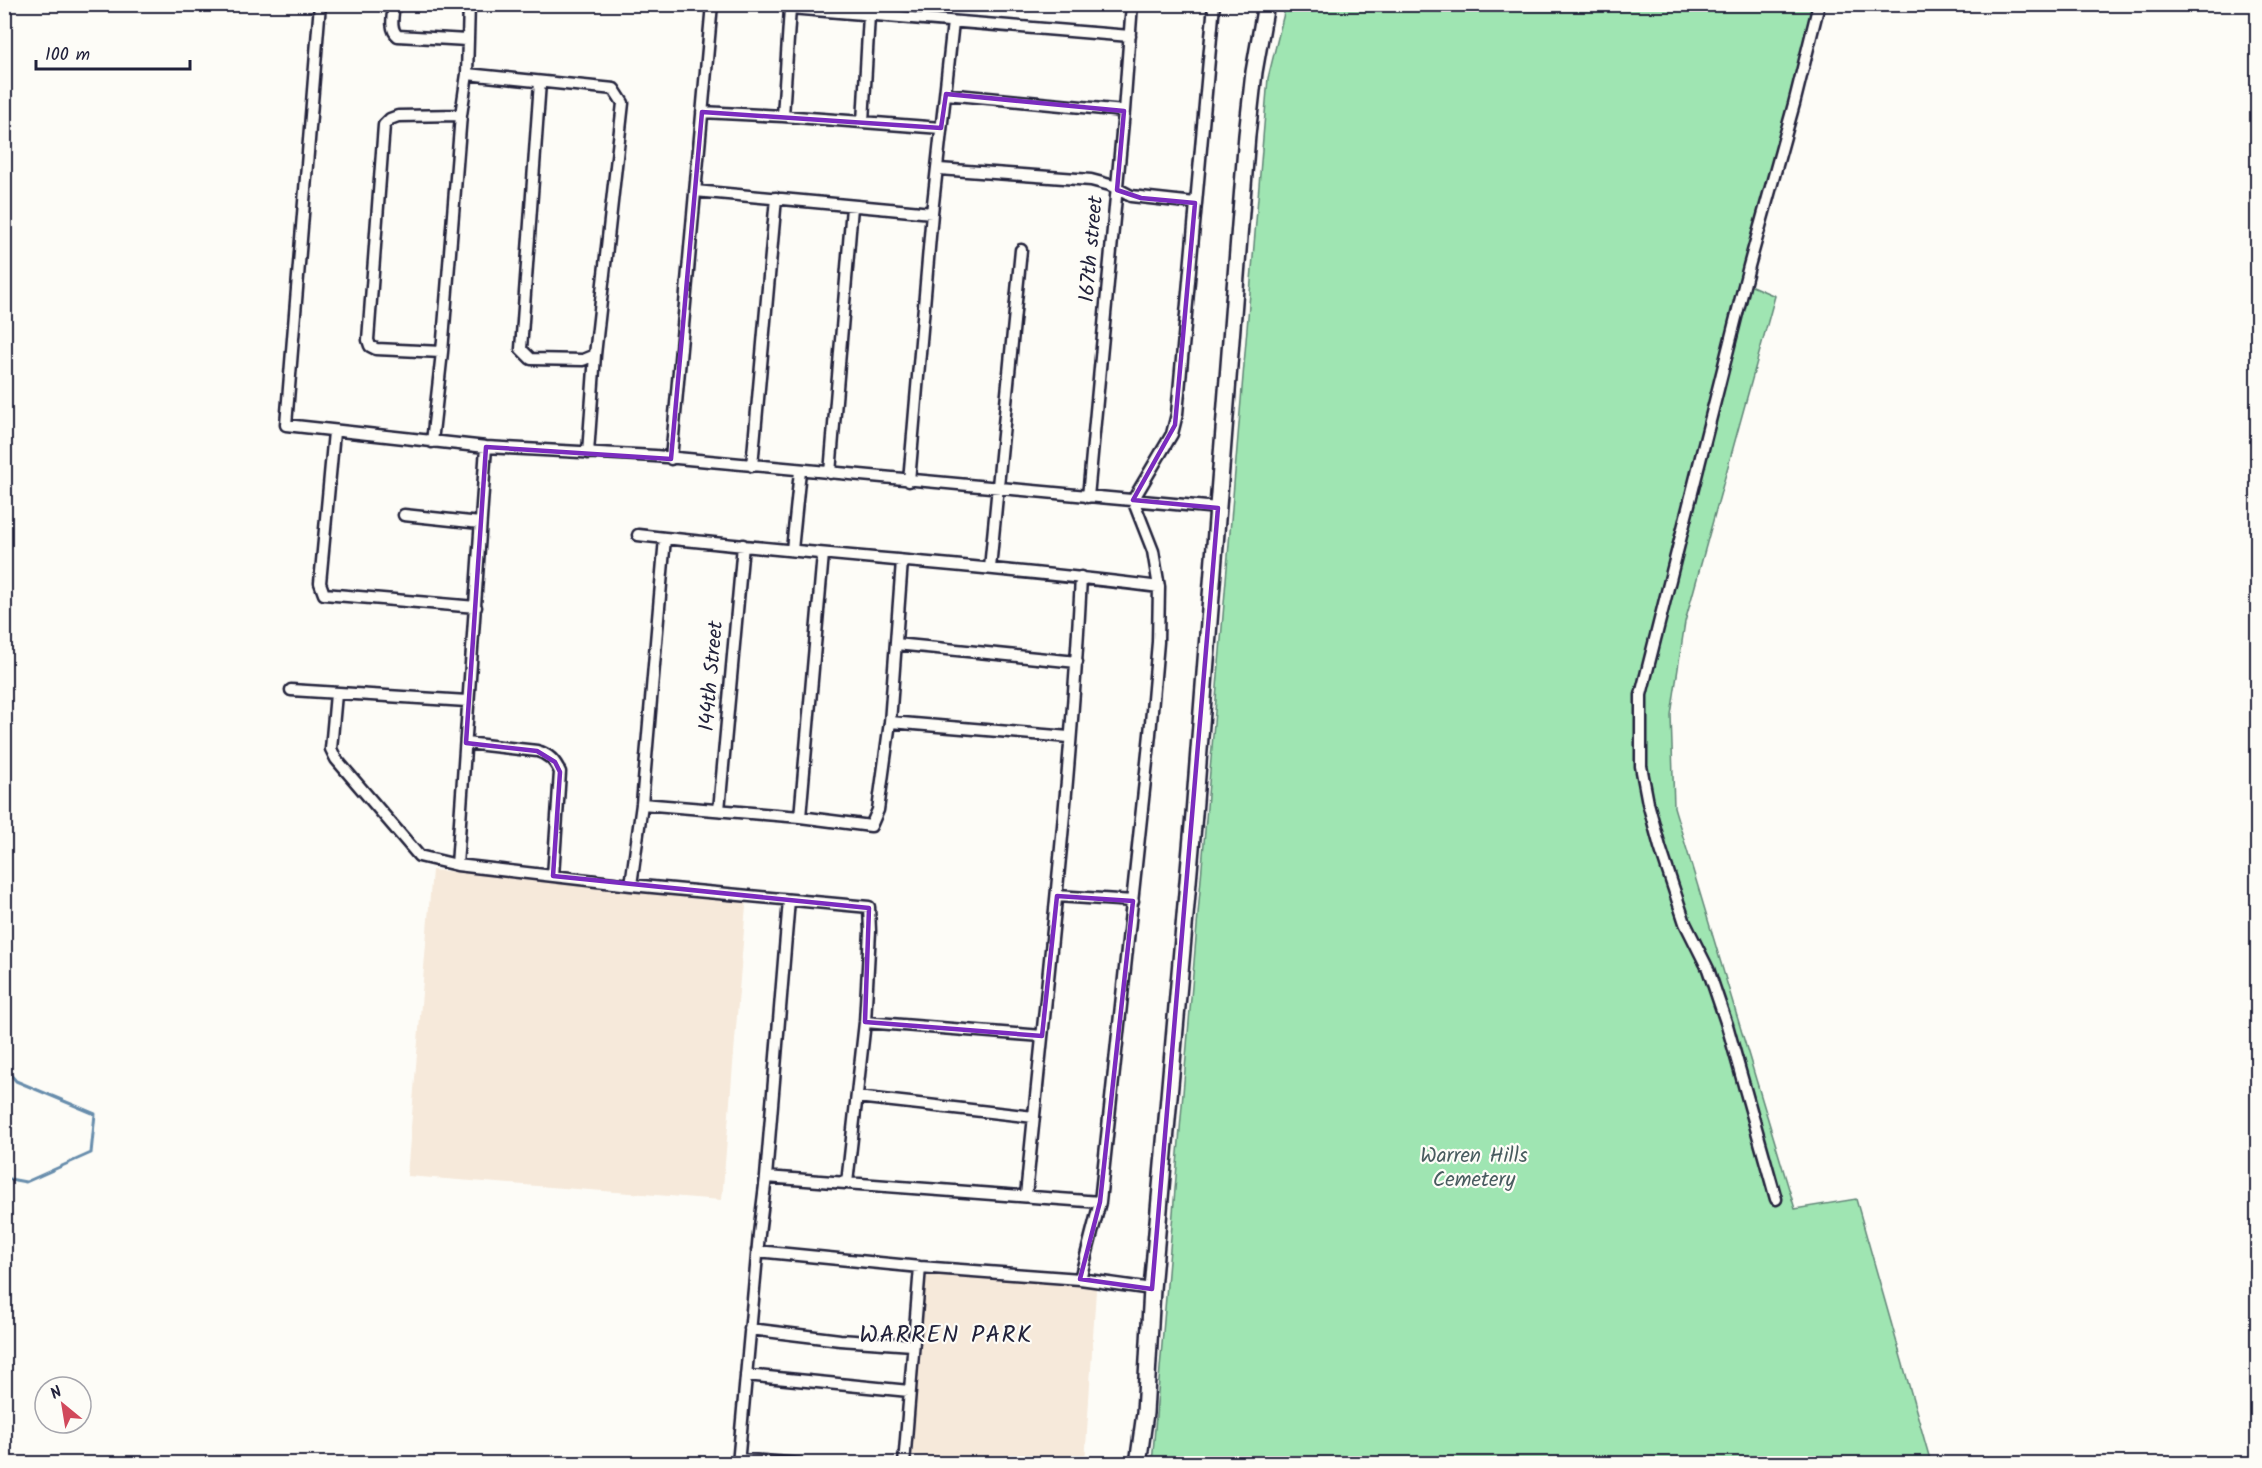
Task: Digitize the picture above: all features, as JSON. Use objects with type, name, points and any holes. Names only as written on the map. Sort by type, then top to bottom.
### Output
[{"type":"street","points":[[320,4],[286,425],[486,447],[671,459],[1218,508]]},
{"type":"street","points":[[394,4],[392,27],[398,36],[467,40]]},
{"type":"street","points":[[432,442],[442,352],[461,115],[467,74],[470,4]]},
{"type":"street","points":[[671,459],[712,4]]},
{"type":"street","name":"167th street","points":[[1088,497],[1132,4]]},
{"type":"street","points":[[1133,500],[1160,456],[1175,425],[1214,4]]},
{"type":"street","points":[[1138,1464],[1145,1413],[1152,1289],[1252,90],[1266,4]]},
{"type":"street","points":[[1776,1199],[1727,1025],[1708,969],[1685,922],[1648,803],[1641,766],[1641,695],[1749,266],[1819,4]]},
{"type":"street","points":[[783,116],[790,6],[869,15],[1130,36]]},
{"type":"street","points":[[863,122],[869,15]]},
{"type":"street","points":[[909,481],[941,128],[954,22]]},
{"type":"street","points":[[467,74],[614,89],[623,103],[595,354],[588,453]]},
{"type":"street","points":[[540,82],[520,349],[531,359],[583,360],[595,354]]},
{"type":"street","points":[[946,94],[1124,111]]},
{"type":"street","points":[[702,112],[941,128]]},
{"type":"street","points":[[442,352],[376,349],[370,346],[368,340],[384,125],[390,119],[398,116],[461,115]]},
{"type":"street","points":[[939,169],[1092,180],[1141,198],[1195,203]]},
{"type":"street","points":[[695,191],[933,213]]},
{"type":"street","points":[[752,466],[776,198]]},
{"type":"street","points":[[830,473],[852,207]]},
{"type":"street","points":[[990,568],[1021,250]]},
{"type":"street","points":[[334,432],[321,583],[324,594],[476,607]]},
{"type":"street","points":[[457,865],[486,447]]},
{"type":"street","points":[[792,550],[800,471]]},
{"type":"street","points":[[1080,1279],[1100,1202],[1133,901],[1158,642],[1159,587],[1153,551],[1133,500]]},
{"type":"street","points":[[404,515],[480,523]]},
{"type":"street","points":[[638,535],[1081,577],[1159,587]]},
{"type":"street","points":[[631,885],[642,804],[665,538]]},
{"type":"street","name":"144th Street","points":[[719,810],[743,545]]},
{"type":"street","points":[[800,817],[824,554]]},
{"type":"street","points":[[642,804],[800,817],[871,826],[878,810],[890,722],[902,561]]},
{"type":"street","points":[[1026,1196],[1057,896],[1077,662],[1081,577]]},
{"type":"street","points":[[896,644],[1077,662]]},
{"type":"street","points":[[291,690],[467,701]]},
{"type":"street","points":[[336,694],[331,749],[336,759],[419,856],[457,865],[631,885],[869,907],[866,1022],[847,1183]]},
{"type":"street","points":[[890,722],[1069,737]]},
{"type":"street","points":[[466,743],[537,751],[544,753],[555,762],[560,772],[553,876]]},
{"type":"street","points":[[1057,896],[1133,901]]},
{"type":"street","points":[[789,900],[739,1461],[799,1464]]},
{"type":"street","points":[[866,1022],[1042,1036]]},
{"type":"street","points":[[857,1097],[1034,1117]]},
{"type":"street","points":[[766,1177],[1100,1202]]},
{"type":"street","points":[[757,1251],[920,1268],[1080,1279],[1152,1289]]},
{"type":"street","points":[[904,1464],[920,1268]]},
{"type":"street","points":[[750,1329],[840,1340],[913,1345]]},
{"type":"street","points":[[746,1375],[909,1391]]},
{"type":"highlighted area","points":[[946,94],[1124,111],[1117,190],[1141,198],[1195,203],[1175,425],[1133,500],[1218,508],[1152,1289],[1080,1279],[1100,1202],[1133,901],[1057,896],[1042,1036],[865,1022],[869,908],[553,876],[560,772],[555,762],[537,751],[466,743],[486,447],[671,459],[702,112],[941,128]]},
{"type":"shaded area","points":[[432,870],[747,893],[722,1200],[407,1176]]},
{"type":"shaded area","points":[[916,1263],[1097,1274],[1085,1463],[995,1463],[899,1454]]},
{"type":"green space","name":"Warren Hills Cemetery","points":[[1286,5],[1814,5],[1745,283],[1775,296],[1685,622],[1671,715],[1674,807],[1795,1209],[1856,1199],[1931,1463],[1152,1464],[1268,78]]},
{"type":"waterway","points":[[4,1067],[16,1081],[95,1114],[91,1153],[26,1182],[4,1178]]},
{"type":"district","name":"WARREN PARK","points":[[946,1335]]}]
